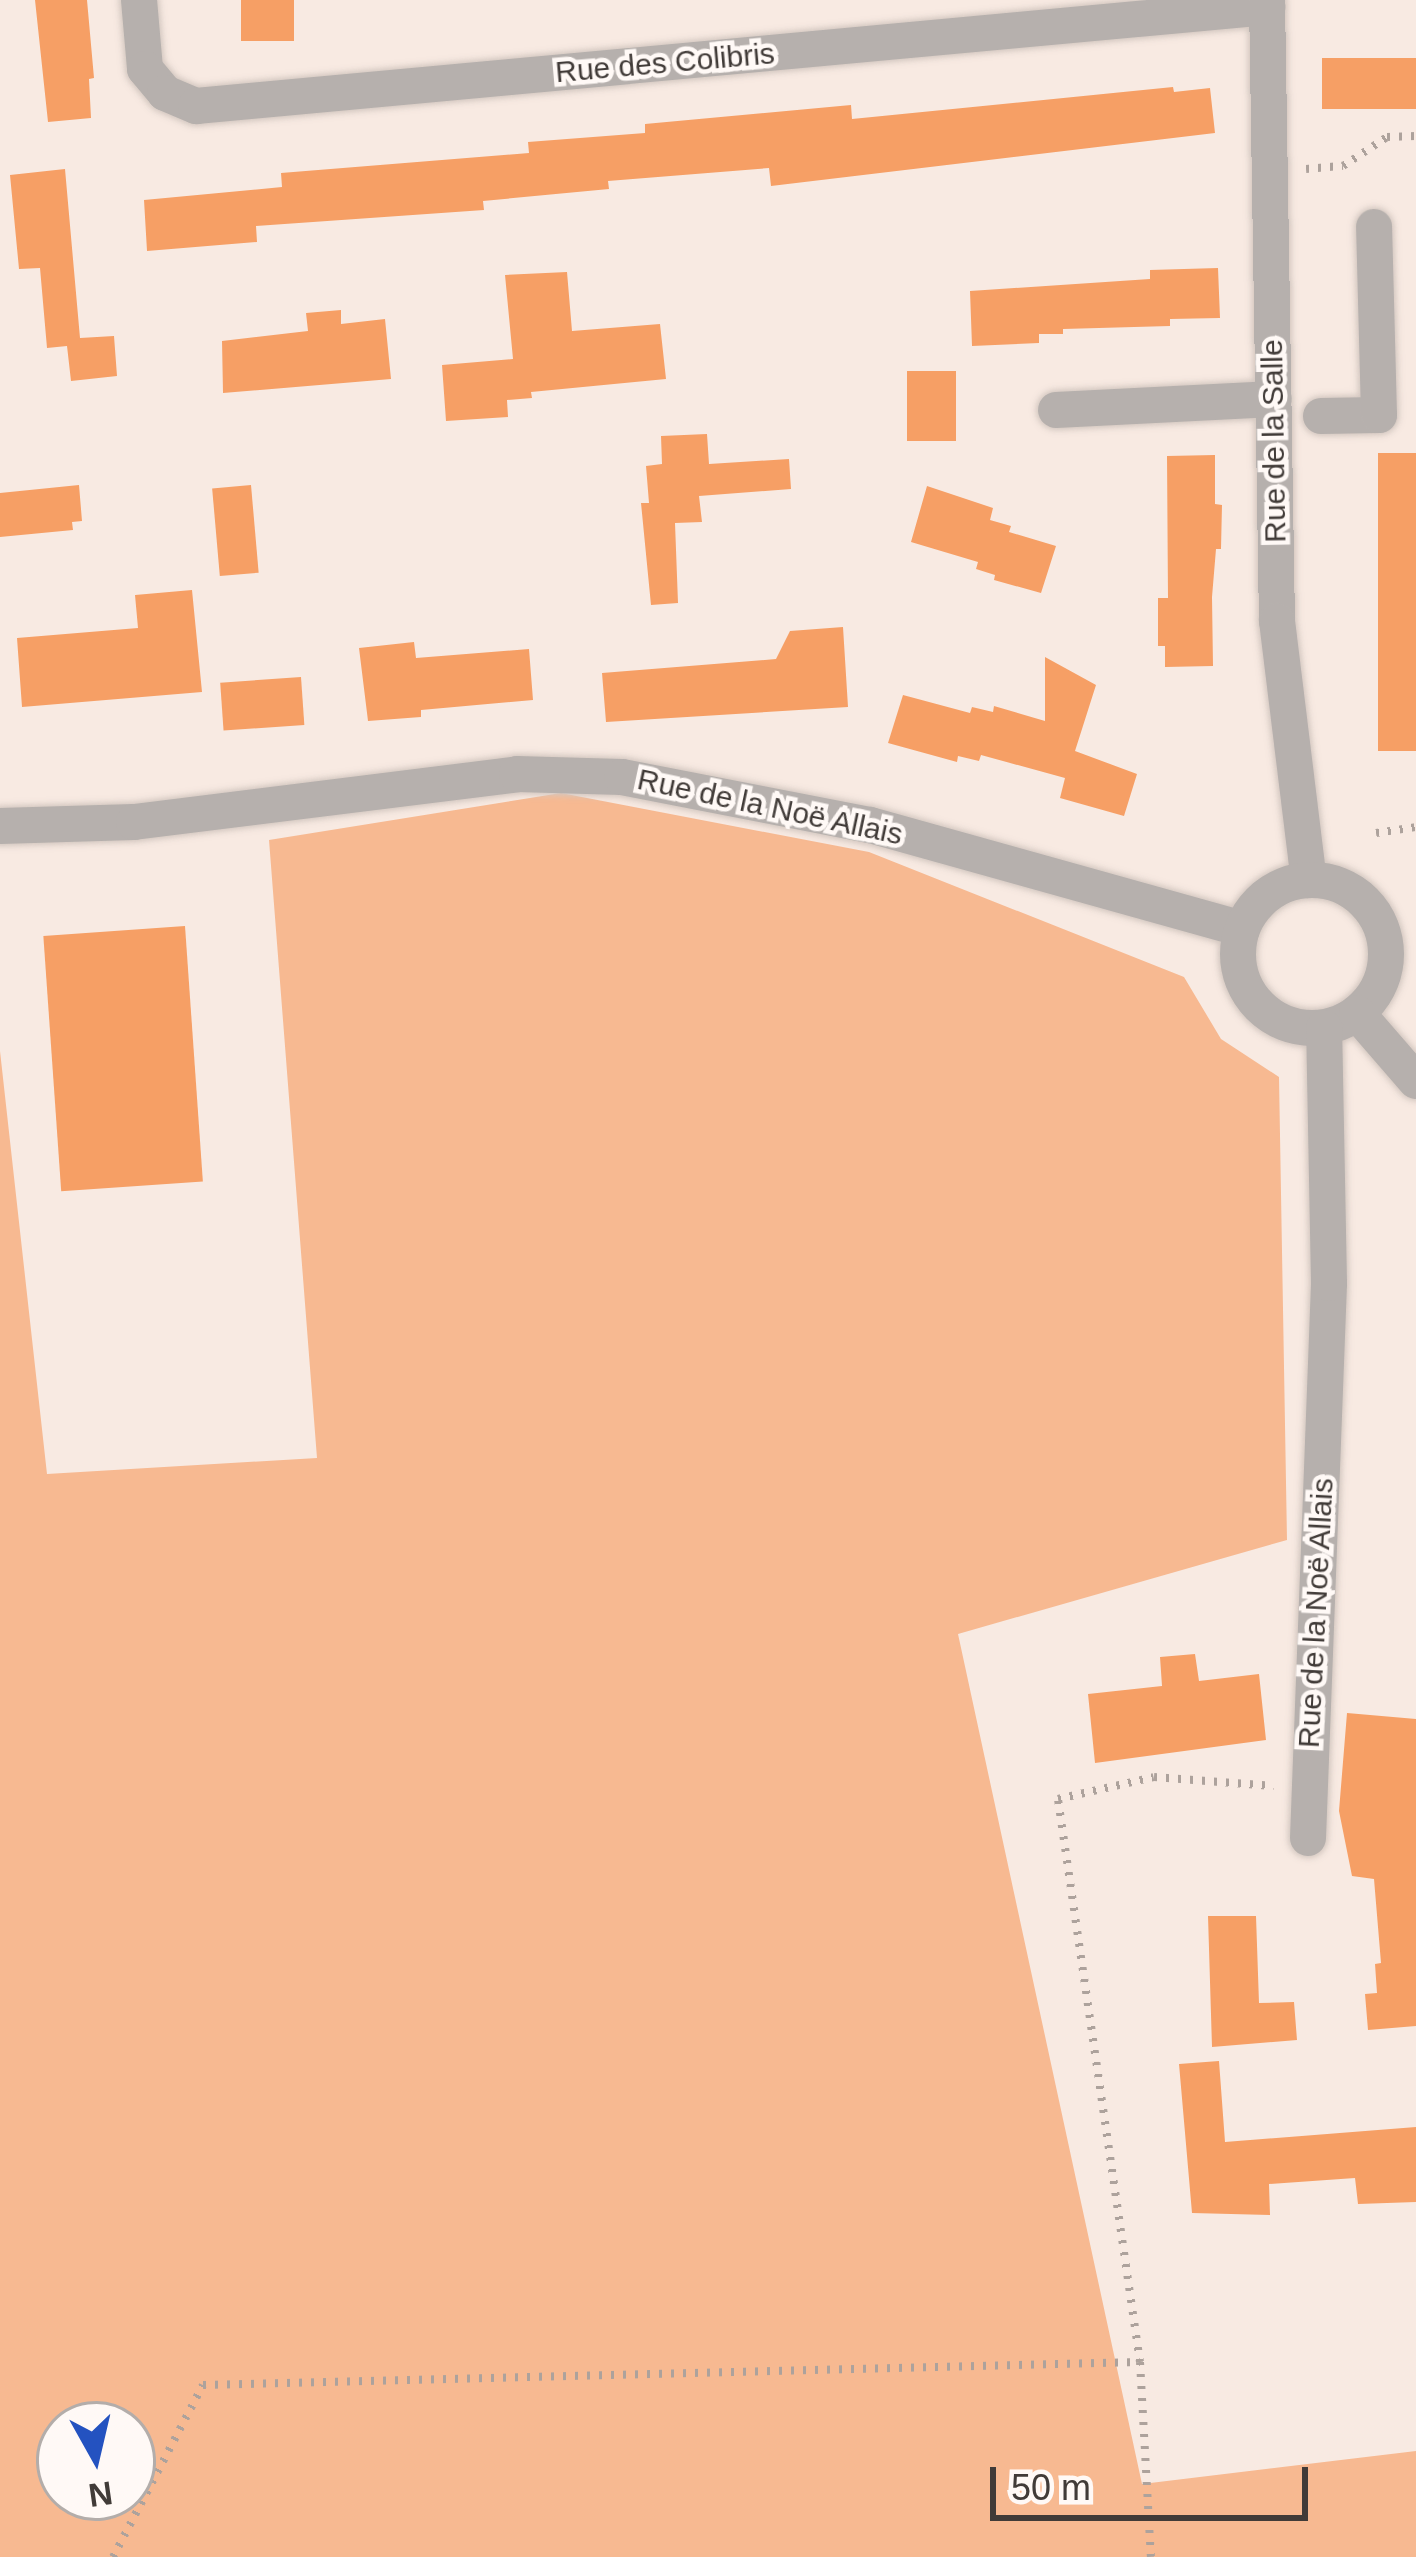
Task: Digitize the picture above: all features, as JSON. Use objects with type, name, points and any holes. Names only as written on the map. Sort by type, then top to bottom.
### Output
[{"type":"street","name":"Rue des Colibris","points":[[139,0],[145,69],[165,93],[196,106],[1268,4]]},
{"type":"street","name":"Rue de la Salle","points":[[1268,4],[1277,621],[1309,880]]},
{"type":"street","points":[[1321,416],[1378,415],[1375,227]]},
{"type":"street","points":[[1056,410],[1274,399]]},
{"type":"street","name":"Rue de la Noë Allais","points":[[0,826],[134,822],[517,774],[622,777],[870,825],[1242,929]]},
{"type":"street","points":[[1309,880],[1355,894],[1399,929],[1383,975],[1340,1020],[1298,1027],[1254,1002],[1241,980],[1237,955],[1242,929],[1268,894],[1309,880]]},
{"type":"street","points":[[1340,1020],[1416,1081]]},
{"type":"street","name":"Rue de la Noë Allais","points":[[1308,1838],[1340,1020]]},
{"type":"path","points":[[1270,172],[1342,166],[1387,137],[1416,136]]},
{"type":"path","points":[[1376,833],[1416,827]]},
{"type":"path","points":[[1151,2557],[1140,2362],[1058,1799],[1154,1778],[1308,1788]]},
{"type":"path","points":[[113,2557],[203,2385],[1140,2362]]},
{"type":"shaded area","points":[[561,793],[869,852],[1184,977],[1221,1039],[1279,1077],[1287,1540],[958,1634],[1142,2484],[1416,2451],[1416,2557],[0,2557],[0,1051],[47,1474],[317,1458],[269,840]]},
{"type":"building","points":[[35,0],[87,0],[94,78],[89,79],[91,118],[48,122]]},
{"type":"building","points":[[241,0],[294,0],[294,41],[241,41]]},
{"type":"building","points":[[1322,58],[1416,58],[1416,109],[1322,109]]},
{"type":"building","points":[[1173,87],[1174,92],[1210,88],[1215,133],[771,186],[769,168],[608,181],[609,189],[483,201],[484,210],[256,226],[257,242],[147,251],[144,200],[282,187],[281,173],[529,153],[528,142],[645,133],[645,124],[851,105],[852,119]]},
{"type":"building","points":[[65,169],[80,338],[114,336],[117,376],[71,381],[67,346],[47,348],[40,268],[19,269],[10,175]]},
{"type":"building","points":[[1218,268],[1220,318],[1170,319],[1170,326],[1063,329],[1063,334],[1039,334],[1039,343],[972,346],[970,291],[1150,279],[1150,270]]},
{"type":"building","points":[[567,272],[572,331],[660,324],[666,379],[531,392],[532,398],[507,400],[508,417],[446,421],[442,365],[513,359],[505,275]]},
{"type":"building","points":[[341,310],[341,324],[385,319],[391,379],[223,393],[222,341],[308,331],[306,313]]},
{"type":"building","points":[[907,371],[956,371],[956,441],[907,441]]},
{"type":"building","points":[[707,434],[709,464],[789,459],[791,489],[699,496],[702,522],[675,523],[678,603],[651,605],[641,503],[649,503],[646,466],[662,464],[661,436]]},
{"type":"building","points":[[1378,453],[1416,453],[1416,751],[1378,751]]},
{"type":"building","points":[[1215,455],[1215,504],[1222,505],[1221,549],[1216,549],[1212,597],[1213,666],[1165,667],[1165,646],[1158,646],[1158,598],[1168,598],[1167,456]]},
{"type":"building","points":[[79,485],[82,521],[72,522],[73,530],[0,537],[0,493]]},
{"type":"building","points":[[251,485],[259,573],[220,576],[212,488]]},
{"type":"building","points":[[927,486],[993,508],[990,520],[1011,526],[1009,532],[1056,546],[1041,593],[994,580],[995,575],[976,569],[978,562],[911,542]]},
{"type":"building","points":[[192,590],[202,692],[22,707],[17,638],[138,628],[135,595]]},
{"type":"building","points":[[843,627],[848,707],[606,722],[602,673],[776,659],[790,631]]},
{"type":"building","points":[[414,642],[416,658],[529,649],[533,700],[421,710],[421,717],[368,721],[359,648]]},
{"type":"building","points":[[1045,657],[1096,685],[1075,751],[1137,774],[1124,816],[1060,798],[1065,778],[981,755],[979,761],[958,756],[957,762],[888,743],[903,695],[970,713],[972,707],[993,712],[994,706],[1045,721]]},
{"type":"building","points":[[301,677],[304,725],[224,731],[220,683]]},
{"type":"building","points":[[185,926],[203,1181],[61,1191],[43,936]]},
{"type":"building","points":[[1195,1654],[1199,1681],[1259,1674],[1266,1740],[1095,1763],[1088,1694],[1162,1686],[1160,1657]]},
{"type":"building","points":[[1347,1713],[1416,1719],[1416,2026],[1368,2030],[1365,1994],[1377,1993],[1375,1964],[1381,1963],[1374,1879],[1352,1876],[1339,1811]]},
{"type":"building","points":[[1208,1916],[1256,1916],[1259,2003],[1294,2002],[1297,2040],[1212,2047]]},
{"type":"building","points":[[1219,2061],[1225,2142],[1416,2127],[1416,2202],[1358,2204],[1355,2178],[1269,2184],[1270,2215],[1192,2213],[1179,2064]]}]
